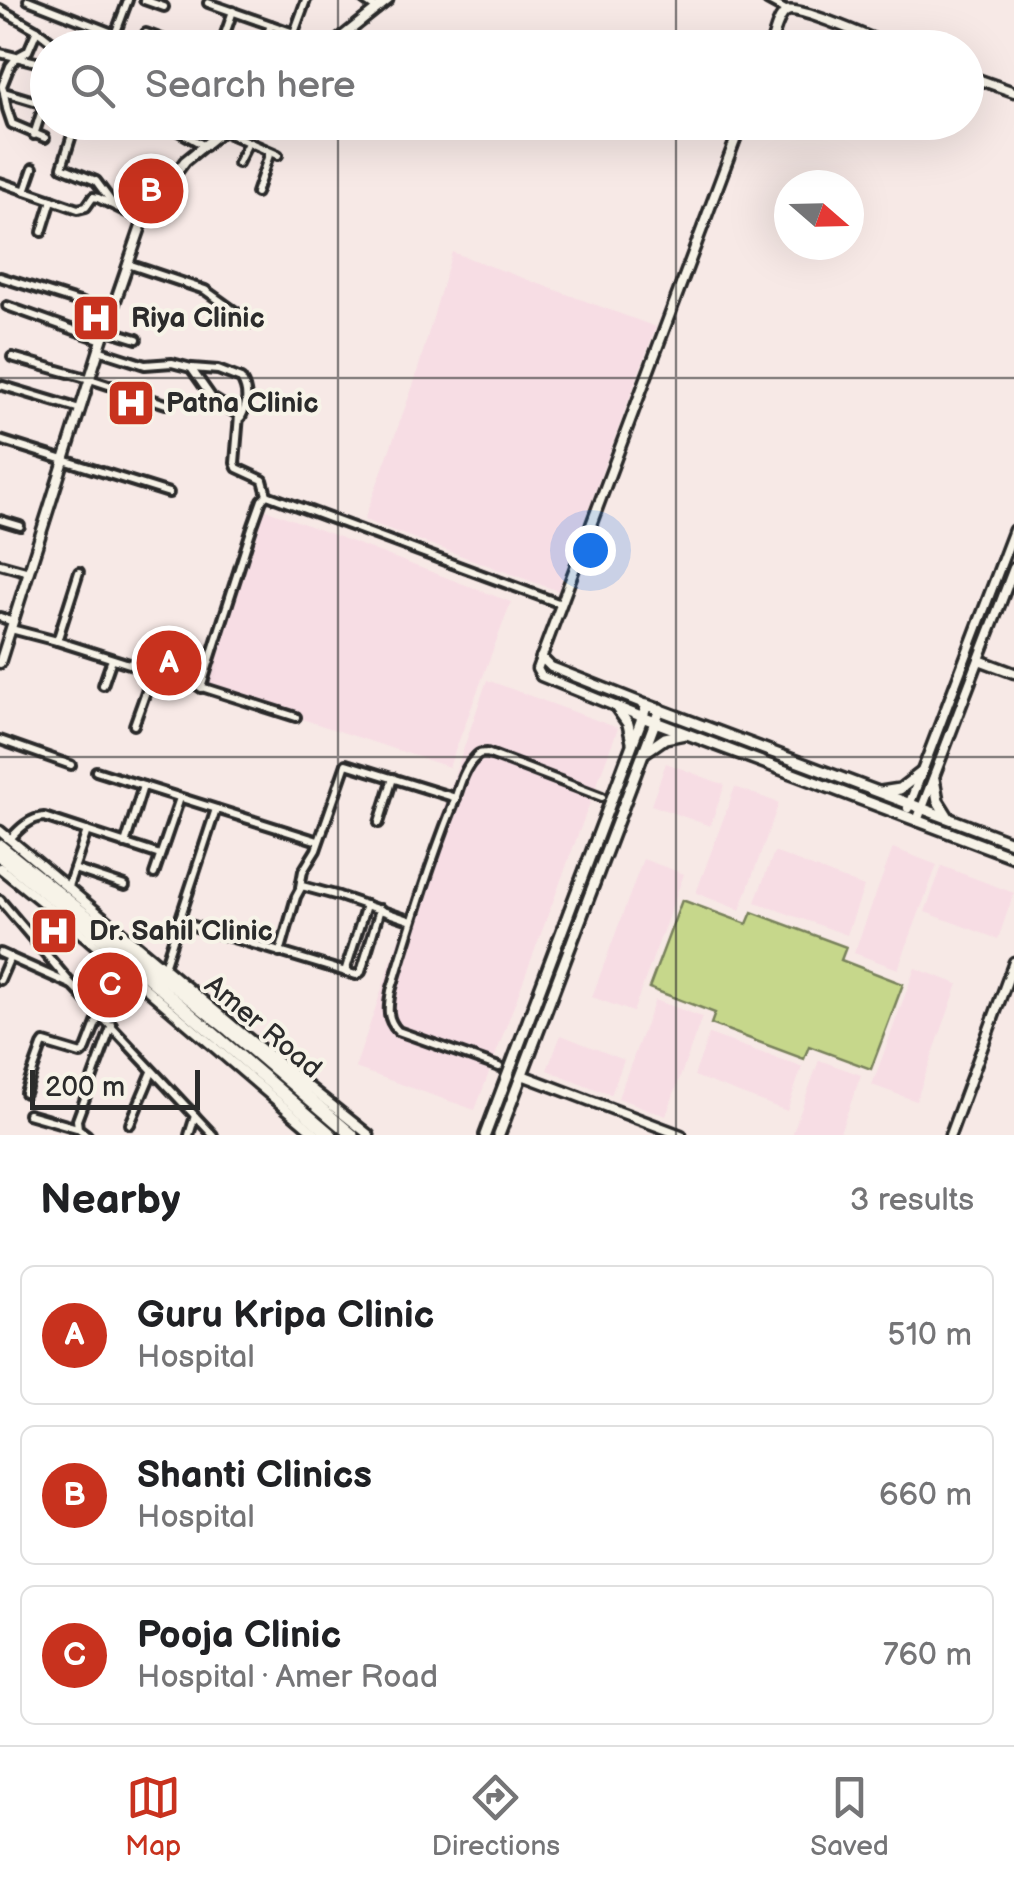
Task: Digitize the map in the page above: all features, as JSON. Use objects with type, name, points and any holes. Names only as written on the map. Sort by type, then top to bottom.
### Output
[{"type":"highway","name":"Amer Road","points":[[5,842],[352,1135]]},
{"type":"highway","name":"Amer Road","points":[[0,856],[330,1135]]},
{"type":"highway","points":[[229,1030],[244,1034]]},
{"type":"highway","points":[[237,1055],[252,1079]]},
{"type":"main road","points":[[485,1135],[608,797],[647,704],[1014,843]]},
{"type":"main road","points":[[616,707],[629,726],[632,745]]},
{"type":"main road","points":[[498,1135],[660,709]]},
{"type":"main road","points":[[642,717],[1014,857]]},
{"type":"main road","points":[[644,752],[665,738],[688,734]]},
{"type":"main road","points":[[878,792],[900,788],[922,772]]},
{"type":"main road","points":[[934,779],[941,808],[954,821]]},
{"type":"main road","points":[[608,797],[626,801]]},
{"type":"street","points":[[28,0],[106,30]]},
{"type":"street","points":[[117,30],[128,0]]},
{"type":"street","points":[[144,0],[164,7]]},
{"type":"street","points":[[295,30],[306,0]]},
{"type":"street","points":[[364,0],[376,9]]},
{"type":"street","points":[[350,30],[388,0]]},
{"type":"street","points":[[768,0],[786,11],[798,10],[850,30]]},
{"type":"street","points":[[208,3],[224,4],[233,12],[285,30]]},
{"type":"street","points":[[0,9],[36,30]]},
{"type":"street","points":[[778,30],[786,11]]},
{"type":"street","points":[[226,30],[233,12]]},
{"type":"street","points":[[268,30],[270,25]]},
{"type":"street","points":[[30,46],[10,66],[2,86],[12,124],[30,133]]},
{"type":"street","points":[[0,53],[30,61]]},
{"type":"street","points":[[984,81],[1014,92]]},
{"type":"street","points":[[4,92],[30,99]]},
{"type":"street","points":[[70,140],[62,167],[96,181],[114,206]]},
{"type":"street","points":[[194,140],[205,146]]},
{"type":"street","points":[[0,662],[143,220],[185,161],[212,140]]},
{"type":"street","points":[[242,140],[274,153],[256,193]]},
{"type":"street","points":[[642,717],[541,676],[537,669],[735,140]]},
{"type":"street","points":[[238,163],[248,143]]},
{"type":"street","points":[[25,191],[33,168]]},
{"type":"street","points":[[0,184],[82,209],[96,197],[143,220]]},
{"type":"street","points":[[42,232],[52,200]]},
{"type":"street","points":[[128,264],[205,290],[251,323]]},
{"type":"street","points":[[0,277],[111,312]]},
{"type":"street","points":[[7,306],[102,340]]},
{"type":"street","points":[[105,329],[136,340]]},
{"type":"street","points":[[98,350],[146,365],[172,363],[218,370],[242,379],[246,386],[235,463],[240,471],[265,482],[267,494],[252,528],[201,688]]},
{"type":"street","points":[[12,357],[166,404]]},
{"type":"street","points":[[191,368],[212,398],[240,419]]},
{"type":"street","points":[[0,385],[80,409]]},
{"type":"street","points":[[0,440],[169,493]]},
{"type":"street","points":[[267,494],[561,604]]},
{"type":"street","points":[[0,520],[20,526]]},
{"type":"street","points":[[906,817],[1014,530]]},
{"type":"street","points":[[0,564],[28,572]]},
{"type":"street","points":[[917,822],[1014,568]]},
{"type":"street","points":[[57,641],[79,572]]},
{"type":"street","points":[[0,617],[12,626],[296,717]]},
{"type":"street","points":[[541,657],[551,667],[647,704]]},
{"type":"street","points":[[103,685],[112,659]]},
{"type":"street","points":[[979,660],[1014,673]]},
{"type":"street","points":[[134,725],[153,672]]},
{"type":"street","points":[[0,740],[71,765]]},
{"type":"street","points":[[499,1067],[398,1031],[392,1026],[388,1008],[412,921],[456,798],[471,761],[487,753],[608,797]]},
{"type":"street","points":[[280,953],[305,867],[313,856],[344,765],[456,798]]},
{"type":"street","points":[[96,772],[318,841]]},
{"type":"street","points":[[379,824],[393,778]]},
{"type":"street","points":[[125,844],[144,786]]},
{"type":"street","points":[[154,874],[180,798]]},
{"type":"street","points":[[164,967],[216,808]]},
{"type":"street","points":[[5,842],[38,818],[53,819],[160,855]]},
{"type":"street","points":[[0,831],[5,842],[68,886],[369,1135]]},
{"type":"street","points":[[68,886],[87,831]]},
{"type":"street","points":[[0,868],[162,996],[317,1135]]},
{"type":"street","points":[[74,869],[125,886]]},
{"type":"street","points":[[300,887],[412,921]]},
{"type":"street","points":[[0,900],[73,986],[209,1133]]},
{"type":"street","points":[[344,972],[366,905]]},
{"type":"street","points":[[180,922],[356,975],[380,910]]},
{"type":"street","points":[[0,953],[73,986]]},
{"type":"street","points":[[0,980],[10,957]]},
{"type":"street","points":[[950,1135],[1014,962]]},
{"type":"street","points":[[25,1093],[44,1043],[82,1054],[100,1013]]},
{"type":"street","points":[[78,1128],[77,1120],[112,1024]]},
{"type":"street","points":[[130,1124],[152,1072]]},
{"type":"street","points":[[522,1075],[681,1135]]},
{"type":"street","points":[[28,1114],[78,1128],[87,1135]]},
{"type":"street","points":[[189,1135],[195,1115]]},
{"type":"shaded area","points":[[452,252],[656,327],[558,591],[364,520],[414,383]]},
{"type":"shaded area","points":[[265,509],[511,602],[449,767],[207,688]]},
{"type":"shaded area","points":[[487,680],[618,728],[475,1110],[355,1068]]},
{"type":"shaded area","points":[[666,763],[725,785],[710,826],[651,805]]},
{"type":"shaded area","points":[[735,787],[779,803],[740,910],[696,893]]},
{"type":"shaded area","points":[[893,848],[937,865],[898,969],[854,953]]},
{"type":"shaded area","points":[[774,852],[864,887],[847,935],[755,902]]},
{"type":"shaded area","points":[[643,859],[684,874],[633,1012],[592,997]]},
{"type":"shaded area","points":[[942,866],[1014,893],[998,939],[925,912]]},
{"type":"shaded area","points":[[915,968],[958,984],[916,1101],[872,1085]]},
{"type":"shaded area","points":[[655,1000],[702,1017],[666,1116],[618,1098]]},
{"type":"shaded area","points":[[709,1034],[802,1067],[787,1111],[694,1076]]},
{"type":"shaded area","points":[[561,1035],[624,1060],[611,1095],[547,1070]]},
{"type":"shaded area","points":[[819,1060],[861,1075],[839,1135],[792,1135]]},
{"type":"green space","points":[[682,900],[747,924],[752,912],[846,947],[841,960],[903,984],[871,1069],[809,1046],[804,1059],[711,1024],[715,1013],[649,988]]},
{"type":"place","name":"Shanti Clinics","points":[[151,191]]},
{"type":"place","name":"Riya Clinic","points":[[96,318]]},
{"type":"place","name":"Patna Clinic","points":[[131,403]]},
{"type":"place","name":"Guru Kripa Clinic","points":[[169,663]]},
{"type":"place","name":"Dr. Sahil Clinic","points":[[54,931]]},
{"type":"place","name":"Pooja Clinic","points":[[110,985]]}]
